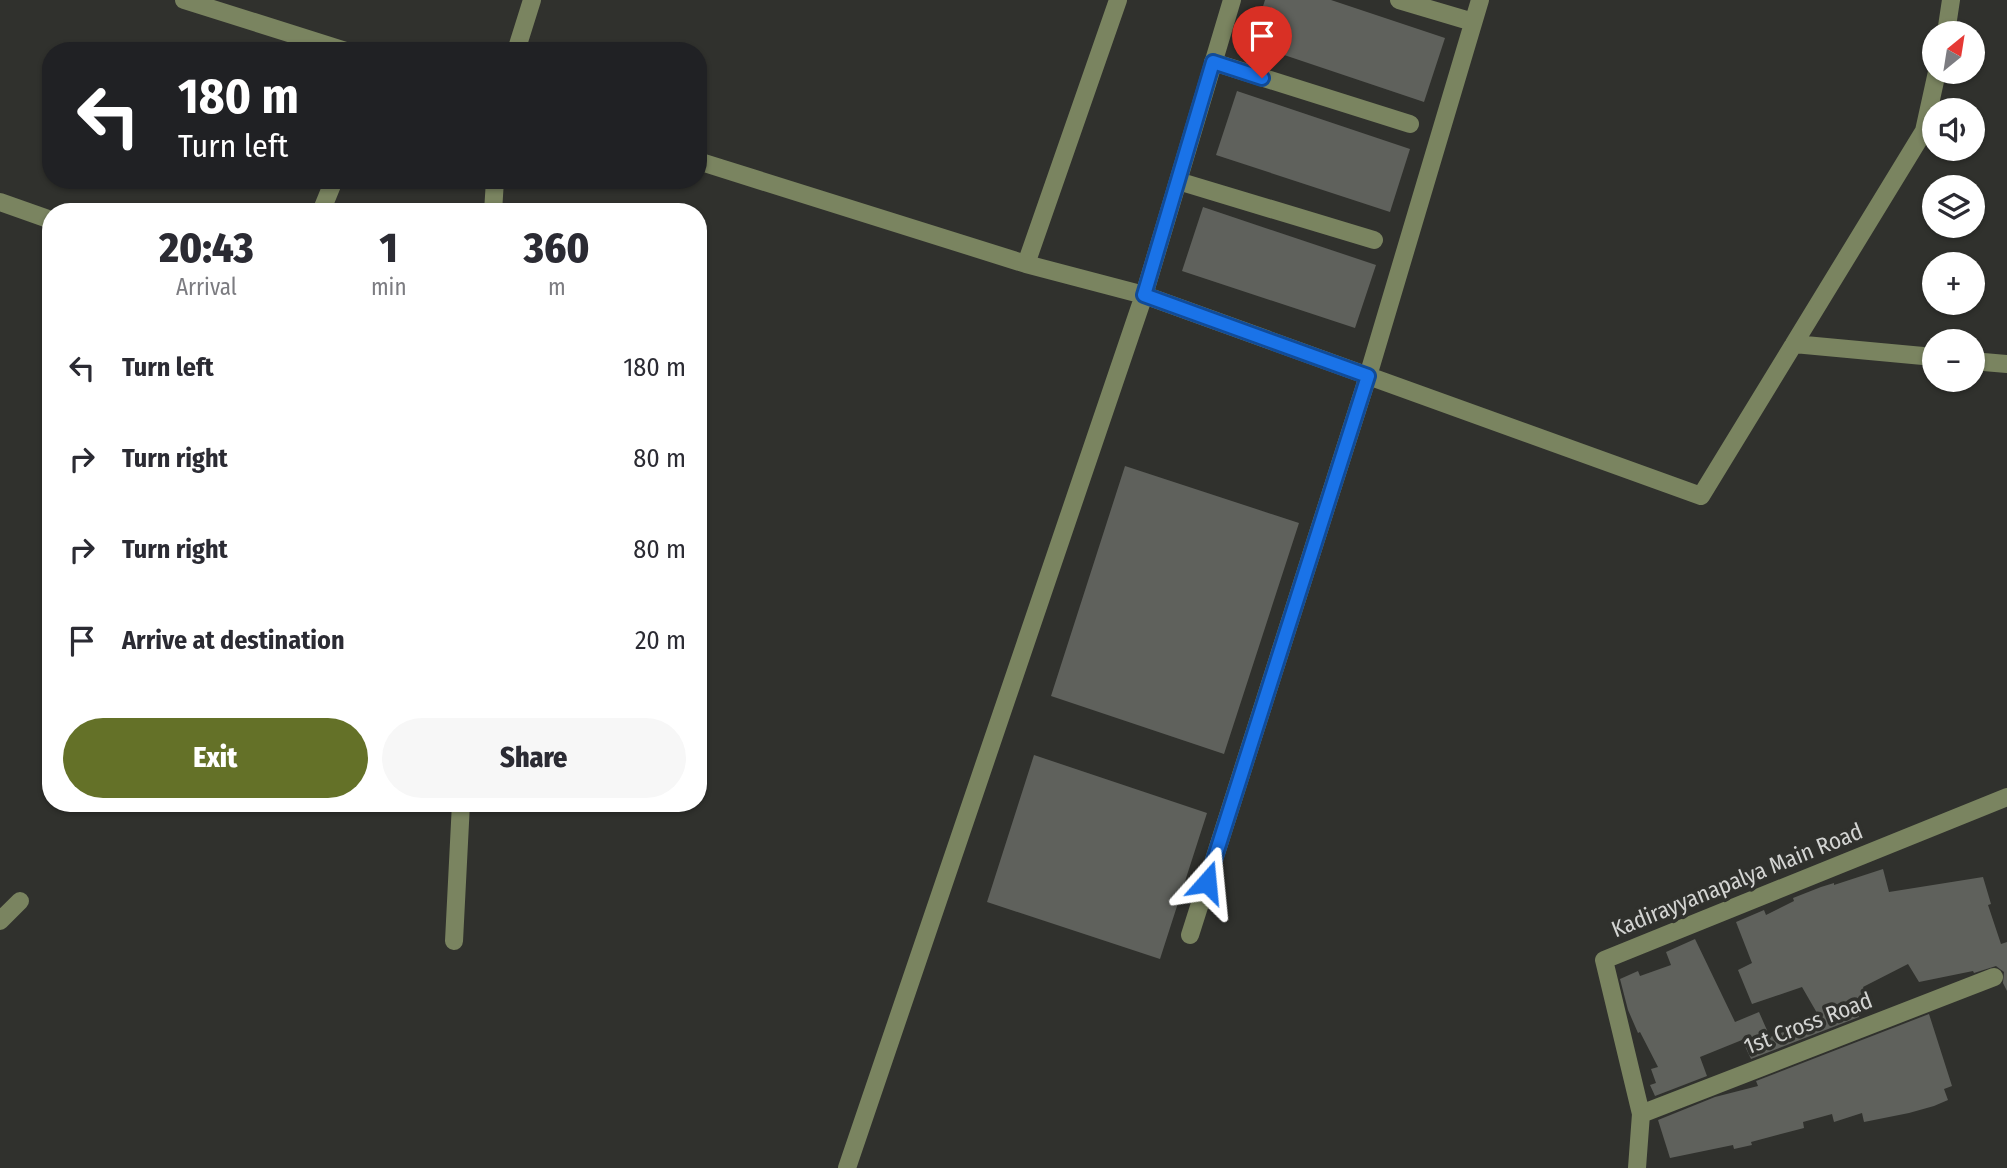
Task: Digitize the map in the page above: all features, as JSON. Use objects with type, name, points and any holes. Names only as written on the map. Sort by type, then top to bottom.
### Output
[{"type":"street","points":[[184,0],[317,42]]},
{"type":"street","points":[[519,42],[532,0]]},
{"type":"street","points":[[1026,264],[1118,0]]},
{"type":"street","points":[[847,1168],[1144,295],[1232,0]]},
{"type":"street","points":[[1399,0],[1473,22]]},
{"type":"street","points":[[1190,935],[1368,376],[1480,0]]},
{"type":"street","points":[[1949,21],[1951,0]]},
{"type":"street","points":[[1213,62],[1410,124]]},
{"type":"street","points":[[707,164],[1026,264],[1144,295],[1701,496],[1924,131],[1934,84]]},
{"type":"street","points":[[1178,181],[1374,240]]},
{"type":"street","points":[[0,202],[42,217]]},
{"type":"street","points":[[1794,344],[1922,356]]},
{"type":"street","points":[[1985,362],[2007,364]]},
{"type":"street","name":"Kadirayyanapalya Main Road","points":[[1637,1168],[1641,1114],[1604,960],[2007,797]]},
{"type":"street","points":[[454,941],[461,812]]},
{"type":"street","points":[[0,921],[20,901]]},
{"type":"street","name":"1st Cross Road","points":[[1641,1114],[1994,977]]},
{"type":"building","points":[[1265,0],[1331,0],[1445,38],[1424,102],[1251,44]]},
{"type":"building","points":[[1237,91],[1410,149],[1390,212],[1216,155]]},
{"type":"building","points":[[1203,207],[1376,265],[1355,328],[1182,271]]},
{"type":"building","points":[[1125,466],[1299,523],[1224,754],[1051,696]]},
{"type":"building","points":[[1034,755],[1207,813],[1160,959],[987,902]]},
{"type":"building","points":[[1883,869],[1889,892],[1983,877],[1991,904],[1988,905],[2001,944],[2007,942],[2007,991],[2003,983],[2004,972],[1996,966],[1974,973],[1973,971],[1919,982],[1908,964],[1863,987],[1869,1001],[1855,1007],[1859,1017],[1751,1059],[1742,1040],[1700,1057],[1707,1076],[1655,1096],[1650,1085],[1656,1083],[1651,1069],[1658,1067],[1628,1010],[1620,979],[1638,971],[1640,976],[1671,965],[1666,952],[1695,939],[1735,1022],[1759,1012],[1770,1037],[1800,1026],[1798,1023],[1817,1013],[1802,987],[1752,1004],[1738,970],[1752,963],[1736,922],[1764,910],[1766,915],[1794,901],[1793,898],[1821,887]]},
{"type":"building","points":[[1929,1014],[1952,1086],[1944,1089],[1948,1100],[1909,1113],[1864,1122],[1862,1113],[1834,1122],[1832,1114],[1803,1122],[1804,1128],[1751,1142],[1752,1145],[1734,1149],[1733,1145],[1670,1158],[1658,1120],[1715,1097],[1758,1086],[1756,1081]]},
{"type":"route","points":[[1207,882],[1368,376],[1144,295],[1213,62],[1262,78]]}]
